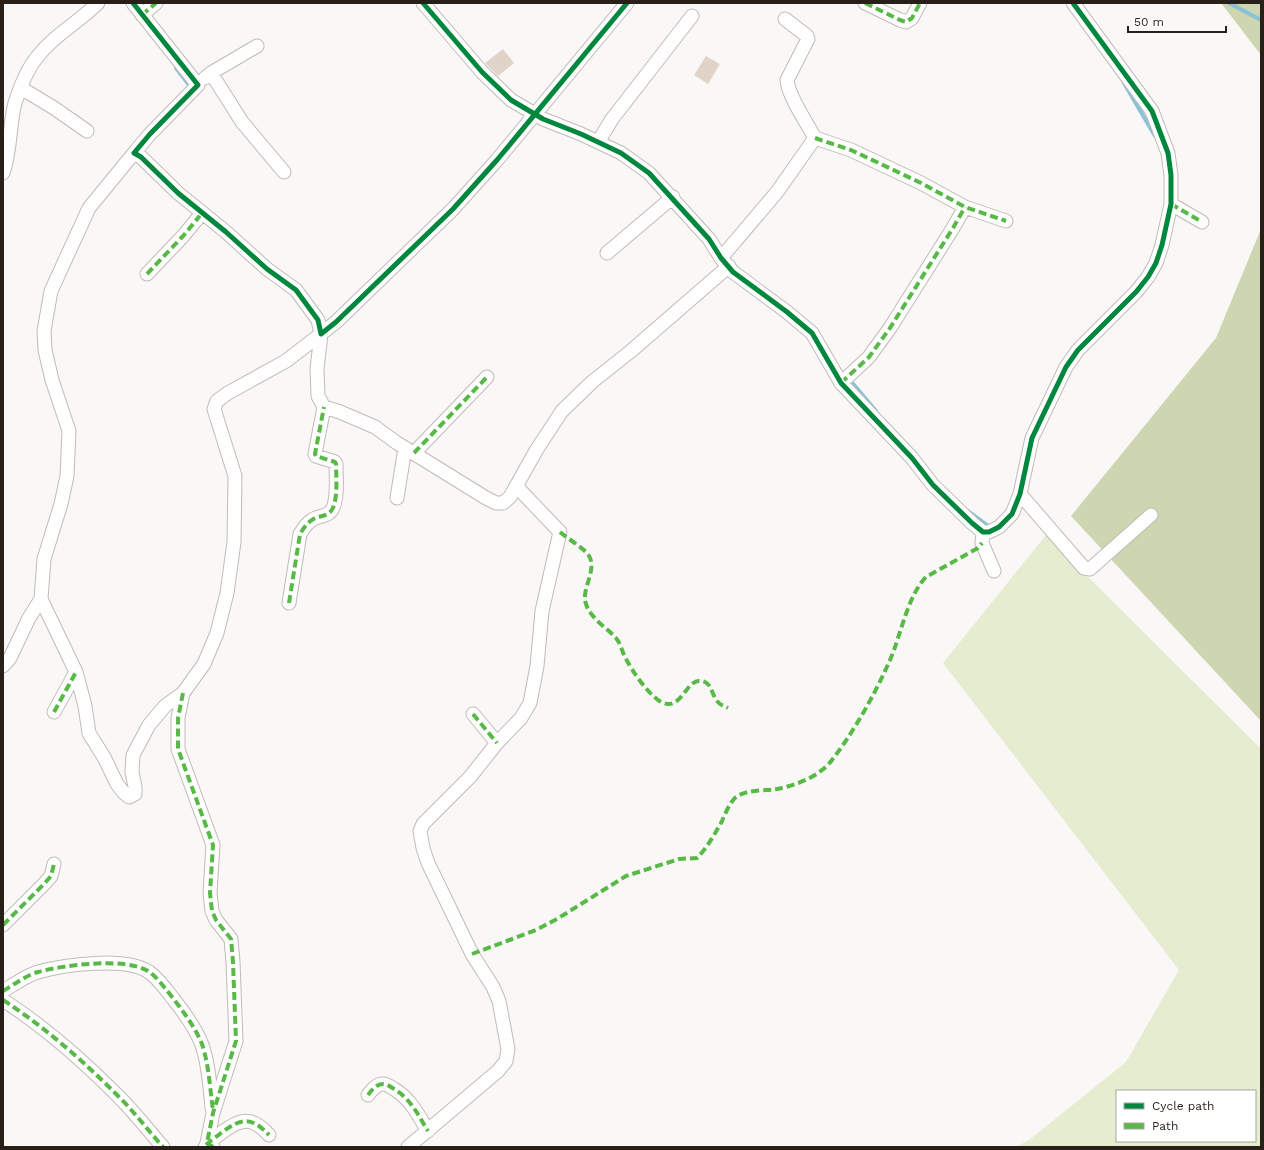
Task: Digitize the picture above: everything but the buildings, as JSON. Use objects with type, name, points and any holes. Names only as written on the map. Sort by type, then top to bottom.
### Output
[{"type":"street","points":[[3,173],[7,163],[15,104],[27,72],[38,55],[58,36],[98,3]]},
{"type":"street","points":[[133,3],[198,85]]},
{"type":"street","points":[[142,15],[156,3]]},
{"type":"street","points":[[423,3],[482,72],[511,100],[543,119],[621,153],[650,172],[709,239],[733,272],[787,312],[812,333],[841,382],[912,458],[933,485],[972,524],[983,532],[994,530],[1006,521],[1012,514],[1020,494],[1032,438],[1066,367],[1078,350],[1136,292],[1148,277],[1156,263],[1162,246],[1171,204],[1171,175],[1168,153],[1152,111],[1073,3]]},
{"type":"street","points":[[41,599],[76,672],[85,706],[89,733],[118,784],[124,793],[129,797],[135,794],[132,772],[133,755],[149,724],[166,706],[184,693],[204,664],[217,633],[227,593],[234,548],[235,476],[214,409],[218,401],[228,393],[286,361],[336,322],[453,209],[497,160],[627,3]]},
{"type":"street","points":[[865,3],[906,22],[912,18],[920,3]]},
{"type":"street","points":[[598,142],[612,119],[640,85],[692,16]]},
{"type":"street","points":[[785,19],[807,36],[808,39],[787,80],[795,101],[815,138],[851,150],[921,183],[965,207],[1006,220]]},
{"type":"street","points":[[3,666],[10,658],[29,618],[41,599],[44,559],[61,504],[67,476],[69,431],[52,380],[45,350],[44,331],[51,290],[89,208],[150,134],[211,73],[257,46]]},
{"type":"street","points":[[211,73],[242,122],[284,172]]},
{"type":"street","points":[[21,88],[88,131]]},
{"type":"street","points":[[324,407],[375,427],[410,451],[486,498],[496,503],[503,503],[510,497],[537,449],[562,411],[592,382],[631,351],[725,262],[815,138]]},
{"type":"street","points":[[134,153],[141,157],[178,193],[226,232],[267,269],[296,290],[318,320],[321,334],[317,368],[318,396],[324,407],[315,454],[316,456],[335,462],[337,481],[334,508],[325,515],[312,519],[300,534],[288,603]]},
{"type":"street","points":[[607,253],[672,197]]},
{"type":"street","points":[[1171,204],[1202,222]]},
{"type":"street","points":[[841,382],[869,357],[890,328],[965,207]]},
{"type":"street","points":[[147,274],[184,235],[202,213]]},
{"type":"street","points":[[397,498],[410,451],[487,377]]},
{"type":"street","points":[[408,1147],[504,1066],[508,1056],[507,1040],[497,995],[472,954],[435,877],[423,848],[420,831],[426,819],[466,781],[497,743],[521,718],[530,703],[537,666],[542,611],[560,532],[516,486]]},
{"type":"street","points":[[1020,494],[1084,568],[1090,569],[1151,515]]},
{"type":"street","points":[[983,532],[982,543],[994,571]]},
{"type":"street","points":[[54,712],[76,672]]},
{"type":"street","points":[[184,693],[178,718],[178,749],[214,845],[210,893],[212,911],[218,923],[230,937],[232,946],[236,1041],[213,1113],[208,1146]]},
{"type":"street","points":[[473,714],[497,743]]},
{"type":"street","points":[[3,925],[51,876],[54,864]]},
{"type":"street","points":[[3,991],[36,972],[84,964],[123,964],[140,968],[148,972],[160,983],[187,1015],[202,1045],[213,1113]]},
{"type":"street","points":[[3,1000],[53,1036],[115,1092],[163,1147]]},
{"type":"street","points":[[368,1095],[372,1090],[383,1084],[397,1090],[412,1104],[428,1131]]},
{"type":"street","points":[[208,1146],[233,1124],[241,1122],[252,1122],[260,1125],[269,1135]]},
{"type":"green space","points":[[1221,3],[1261,3],[1261,55]]},
{"type":"green space","points":[[1261,229],[1261,721],[1071,516],[1216,338]]},
{"type":"green space","points":[[1046,535],[1261,749],[1261,1147],[1016,1147],[1029,1140],[1126,1062],[1179,970],[943,663]]},
{"type":"waterway","points":[[1229,3],[1261,20]]},
{"type":"waterway","points":[[176,68],[190,86]]},
{"type":"waterway","points":[[1124,83],[1155,136]]},
{"type":"waterway","points":[[849,379],[876,411]]},
{"type":"waterway","points":[[968,511],[987,525]]},
{"type":"marked path","points":[[142,15],[156,3]]},
{"type":"marked path","points":[[865,3],[906,22],[912,18],[920,3]]},
{"type":"marked path","points":[[815,138],[851,150],[921,183],[965,207],[1006,221]]},
{"type":"marked path","points":[[1171,204],[1202,222]]},
{"type":"marked path","points":[[841,383],[869,357],[890,328],[965,207]]},
{"type":"marked path","points":[[147,274],[184,235],[202,213]]},
{"type":"marked path","points":[[414,453],[487,377]]},
{"type":"marked path","points":[[289,603],[300,534],[310,521],[329,513],[336,497],[336,464],[335,462],[316,456],[315,454],[324,407]]},
{"type":"marked path","points":[[560,532],[583,549],[590,558],[591,571],[585,598],[588,609],[591,614],[616,638],[632,670],[649,692],[658,700],[666,704],[673,703],[679,699],[693,683],[698,681],[705,682],[709,686],[716,700],[728,708]]},
{"type":"marked path","points":[[472,954],[536,930],[557,919],[626,876],[679,859],[697,858],[710,841],[729,806],[736,797],[751,791],[777,789],[792,785],[808,779],[821,771],[832,760],[857,724],[878,686],[894,650],[909,605],[919,585],[926,577],[978,548],[982,543]]},
{"type":"marked path","points":[[54,712],[76,672]]},
{"type":"marked path","points":[[183,693],[178,718],[178,749],[213,845],[210,893],[212,911],[216,920],[231,939],[233,962],[236,1041],[213,1113],[207,1143],[213,1147]]},
{"type":"marked path","points":[[473,714],[497,743]]},
{"type":"marked path","points":[[3,925],[51,876],[54,864]]},
{"type":"marked path","points":[[3,991],[34,973],[63,967],[110,963],[125,964],[148,971],[169,993],[199,1037],[206,1060],[213,1110]]},
{"type":"marked path","points":[[3,1000],[61,1043],[88,1067],[127,1105],[163,1147]]},
{"type":"marked path","points":[[368,1095],[380,1084],[390,1087],[410,1102],[428,1131]]},
{"type":"marked path","points":[[206,1145],[234,1124],[246,1121],[257,1125],[269,1135]]},
{"type":"cycle path","points":[[133,3],[198,85],[150,134],[134,153],[141,157],[178,193],[226,232],[267,269],[296,290],[318,320],[321,334],[336,322],[453,209],[497,160],[627,3]]},
{"type":"cycle path","points":[[423,3],[482,72],[511,100],[543,119],[581,134],[621,153],[649,173],[709,239],[721,258],[733,272],[787,312],[812,333],[841,383],[912,458],[933,485],[983,532],[989,532],[999,527],[1012,514],[1020,494],[1032,438],[1066,367],[1078,350],[1136,292],[1148,277],[1156,263],[1162,245],[1171,204],[1171,175],[1168,153],[1152,111],[1073,3]]}]
